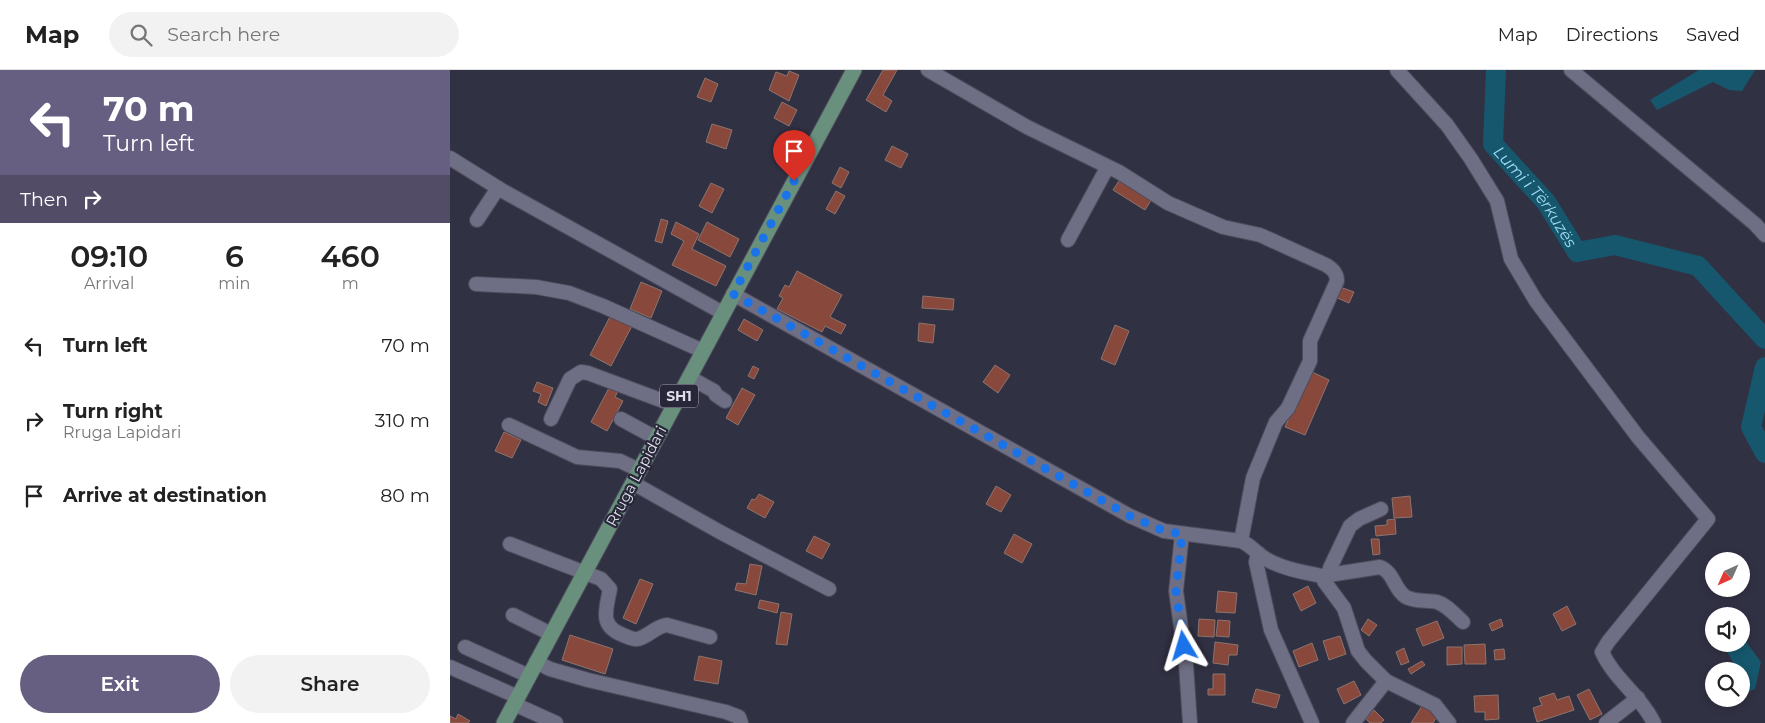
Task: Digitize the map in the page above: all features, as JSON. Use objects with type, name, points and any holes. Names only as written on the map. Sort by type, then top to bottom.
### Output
[{"type":"main road","name":"Rruga Lapidari","points":[[504,723],[854,70]]},
{"type":"street","points":[[928,70],[1027,127],[1107,168],[1119,172],[1168,203],[1228,228],[1260,235],[1331,268],[1337,276],[1337,281],[1310,341],[1310,362],[1288,408],[1276,422],[1253,478],[1241,541]]},
{"type":"street","points":[[1397,70],[1447,125],[1497,201],[1511,259],[1536,301],[1638,437],[1708,519],[1608,642],[1602,652],[1607,663],[1638,698],[1654,723]]},
{"type":"street","points":[[1571,70],[1755,224],[1765,235]]},
{"type":"street","points":[[450,158],[498,188],[723,313]]},
{"type":"street","points":[[1068,240],[1107,168]]},
{"type":"street","points":[[477,220],[498,188]]},
{"type":"street","points":[[476,284],[536,287],[569,292],[703,351]]},
{"type":"street","points":[[733,294],[1130,516],[1164,531],[1241,541],[1247,543],[1275,564],[1297,571],[1326,575],[1380,567],[1385,569],[1403,596],[1410,599],[1439,603],[1447,607],[1463,622]]},
{"type":"street","points":[[551,419],[570,379],[581,372],[674,404]]},
{"type":"street","points":[[689,377],[714,391],[716,395],[725,401]]},
{"type":"street","points":[[621,419],[656,438]]},
{"type":"street","points":[[509,425],[577,457],[620,461],[636,477],[720,532],[829,589]]},
{"type":"street","points":[[1381,509],[1359,519],[1350,526],[1326,575],[1328,587],[1344,608],[1358,651],[1386,681],[1436,705],[1450,723]]},
{"type":"street","points":[[1182,534],[1176,591],[1186,664],[1190,723]]},
{"type":"street","points":[[510,544],[600,579],[610,589],[606,614],[610,628],[616,632],[634,639],[666,625],[710,637]]},
{"type":"street","points":[[1258,553],[1256,562],[1272,630],[1312,723]]},
{"type":"street","points":[[513,615],[551,634]]},
{"type":"street","points":[[465,647],[529,676]]},
{"type":"street","points":[[536,662],[550,669],[588,680],[726,712],[739,717],[741,723]]},
{"type":"street","points":[[450,667],[516,700],[556,723]]},
{"type":"street","points":[[1353,723],[1386,681]]},
{"type":"street","points":[[1606,723],[1638,698]]},
{"type":"water","points":[[1699,70],[1755,70],[1742,91],[1729,90],[1713,82],[1657,110],[1650,100]]},
{"type":"water","points":[[1750,647],[1761,662],[1755,689],[1750,691],[1750,662],[1733,662],[1727,652],[1750,652]]},
{"type":"building","points":[[883,70],[897,70],[883,95],[892,101],[886,112],[866,100]]},
{"type":"building","points":[[789,71],[799,75],[789,101],[769,90],[776,72],[787,76]]},
{"type":"building","points":[[705,78],[718,84],[711,102],[697,97]]},
{"type":"building","points":[[782,102],[797,110],[789,126],[774,118]]},
{"type":"building","points":[[712,124],[732,130],[726,149],[706,142]]},
{"type":"building","points":[[892,146],[908,154],[901,168],[885,160]]},
{"type":"building","points":[[840,167],[849,172],[841,188],[832,183]]},
{"type":"building","points":[[1121,178],[1153,197],[1145,210],[1113,190]]},
{"type":"building","points":[[711,183],[724,189],[712,213],[699,206]]},
{"type":"building","points":[[836,191],[845,196],[835,214],[826,209]]},
{"type":"building","points":[[661,219],[668,221],[662,243],[655,241]]},
{"type":"building","points":[[676,222],[699,234],[692,249],[726,266],[716,286],[672,265],[684,241],[671,234]]},
{"type":"building","points":[[707,222],[739,239],[730,257],[698,240]]},
{"type":"building","points":[[797,271],[842,295],[830,317],[846,325],[841,334],[825,326],[822,332],[777,309],[783,298],[779,296],[785,285],[789,287]]},
{"type":"building","points":[[641,282],[662,291],[651,318],[630,309]]},
{"type":"building","points":[[1340,287],[1354,292],[1349,303],[1335,297]]},
{"type":"building","points":[[923,296],[954,299],[953,310],[922,308]]},
{"type":"building","points":[[612,313],[633,324],[611,366],[590,355]]},
{"type":"building","points":[[744,319],[763,330],[757,341],[738,330]]},
{"type":"building","points":[[919,323],[935,325],[933,343],[918,341]]},
{"type":"building","points":[[1115,325],[1129,331],[1115,365],[1101,359]]},
{"type":"building","points":[[995,365],[1010,375],[998,393],[983,382]]},
{"type":"building","points":[[753,366],[759,369],[754,379],[748,376]]},
{"type":"building","points":[[1310,371],[1329,380],[1305,435],[1285,427]]},
{"type":"building","points":[[537,382],[553,388],[546,406],[538,402],[541,394],[533,391]]},
{"type":"building","points":[[610,386],[618,391],[615,397],[623,401],[607,431],[591,422]]},
{"type":"building","points":[[742,388],[755,395],[738,425],[726,418]]},
{"type":"building","points":[[504,432],[521,440],[512,458],[495,451]]},
{"type":"building","points":[[996,486],[1011,495],[1001,512],[986,504]]},
{"type":"building","points":[[759,494],[774,502],[765,518],[747,508],[752,499],[755,500]]},
{"type":"building","points":[[1410,496],[1412,517],[1394,518],[1392,498]]},
{"type":"building","points":[[1395,519],[1396,534],[1376,536],[1375,526],[1387,525],[1387,520]]},
{"type":"building","points":[[1014,534],[1032,544],[1022,563],[1004,553]]},
{"type":"building","points":[[814,536],[830,544],[822,559],[806,551]]},
{"type":"building","points":[[1371,539],[1379,539],[1380,554],[1373,555]]},
{"type":"building","points":[[750,564],[762,566],[756,595],[735,590],[737,583],[746,584]]},
{"type":"building","points":[[640,579],[653,584],[636,624],[623,618]]},
{"type":"building","points":[[1308,586],[1316,603],[1301,611],[1293,594]]},
{"type":"building","points":[[1218,591],[1237,593],[1235,613],[1216,612]]},
{"type":"building","points":[[760,600],[779,604],[777,613],[758,608]]},
{"type":"building","points":[[1567,606],[1576,624],[1562,631],[1553,614]]},
{"type":"building","points":[[781,612],[792,614],[787,645],[776,644]]},
{"type":"building","points":[[1199,619],[1215,620],[1214,637],[1198,636]]},
{"type":"building","points":[[1368,619],[1377,625],[1369,636],[1361,630]]},
{"type":"building","points":[[1501,619],[1503,626],[1492,631],[1489,624]]},
{"type":"building","points":[[1218,620],[1230,621],[1229,637],[1216,636]]},
{"type":"building","points":[[1437,621],[1444,638],[1423,646],[1416,629]]},
{"type":"building","points":[[570,635],[613,649],[605,674],[562,660]]},
{"type":"building","points":[[1340,636],[1346,654],[1329,660],[1323,641]]},
{"type":"building","points":[[1215,642],[1238,645],[1237,655],[1229,655],[1228,665],[1213,663]]},
{"type":"building","points":[[1312,643],[1318,660],[1299,667],[1293,651]]},
{"type":"building","points":[[1485,644],[1486,664],[1465,664],[1464,645]]},
{"type":"building","points":[[1447,647],[1462,647],[1462,664],[1447,665]]},
{"type":"building","points":[[1404,648],[1409,662],[1401,665],[1396,652]]},
{"type":"building","points":[[1504,649],[1505,659],[1495,660],[1494,650]]},
{"type":"building","points":[[699,656],[722,661],[718,684],[694,680]]},
{"type":"building","points":[[1422,661],[1425,665],[1411,674],[1408,669]]},
{"type":"building","points":[[1213,674],[1225,674],[1225,695],[1208,695],[1208,689],[1213,689]]},
{"type":"building","points":[[1354,681],[1361,695],[1344,704],[1337,689]]},
{"type":"building","points":[[1256,689],[1280,695],[1276,708],[1252,702]]},
{"type":"building","points":[[1589,689],[1602,714],[1590,720],[1577,695]]},
{"type":"building","points":[[1554,693],[1557,700],[1569,696],[1574,710],[1537,722],[1533,708],[1542,705],[1539,698]]},
{"type":"building","points":[[1498,695],[1499,719],[1485,720],[1485,712],[1475,712],[1474,696]]},
{"type":"building","points":[[1422,706],[1437,716],[1433,723],[1411,723]]},
{"type":"building","points":[[1374,710],[1384,720],[1381,723],[1370,723],[1366,719]]},
{"type":"building","points":[[458,714],[470,721],[468,723],[450,723],[450,716],[456,719]]},
{"type":"waterway","name":"Lumi i Tërkuzës","points":[[1496,70],[1493,144],[1546,202],[1577,252],[1615,245],[1698,266],[1765,339]]},
{"type":"waterway","name":"Lumi i Tërkuzës","points":[[1765,367],[1751,427],[1765,453]]},
{"type":"route","points":[[794,181],[733,294],[1130,516],[1164,531],[1182,534],[1176,591],[1184,646]]}]
